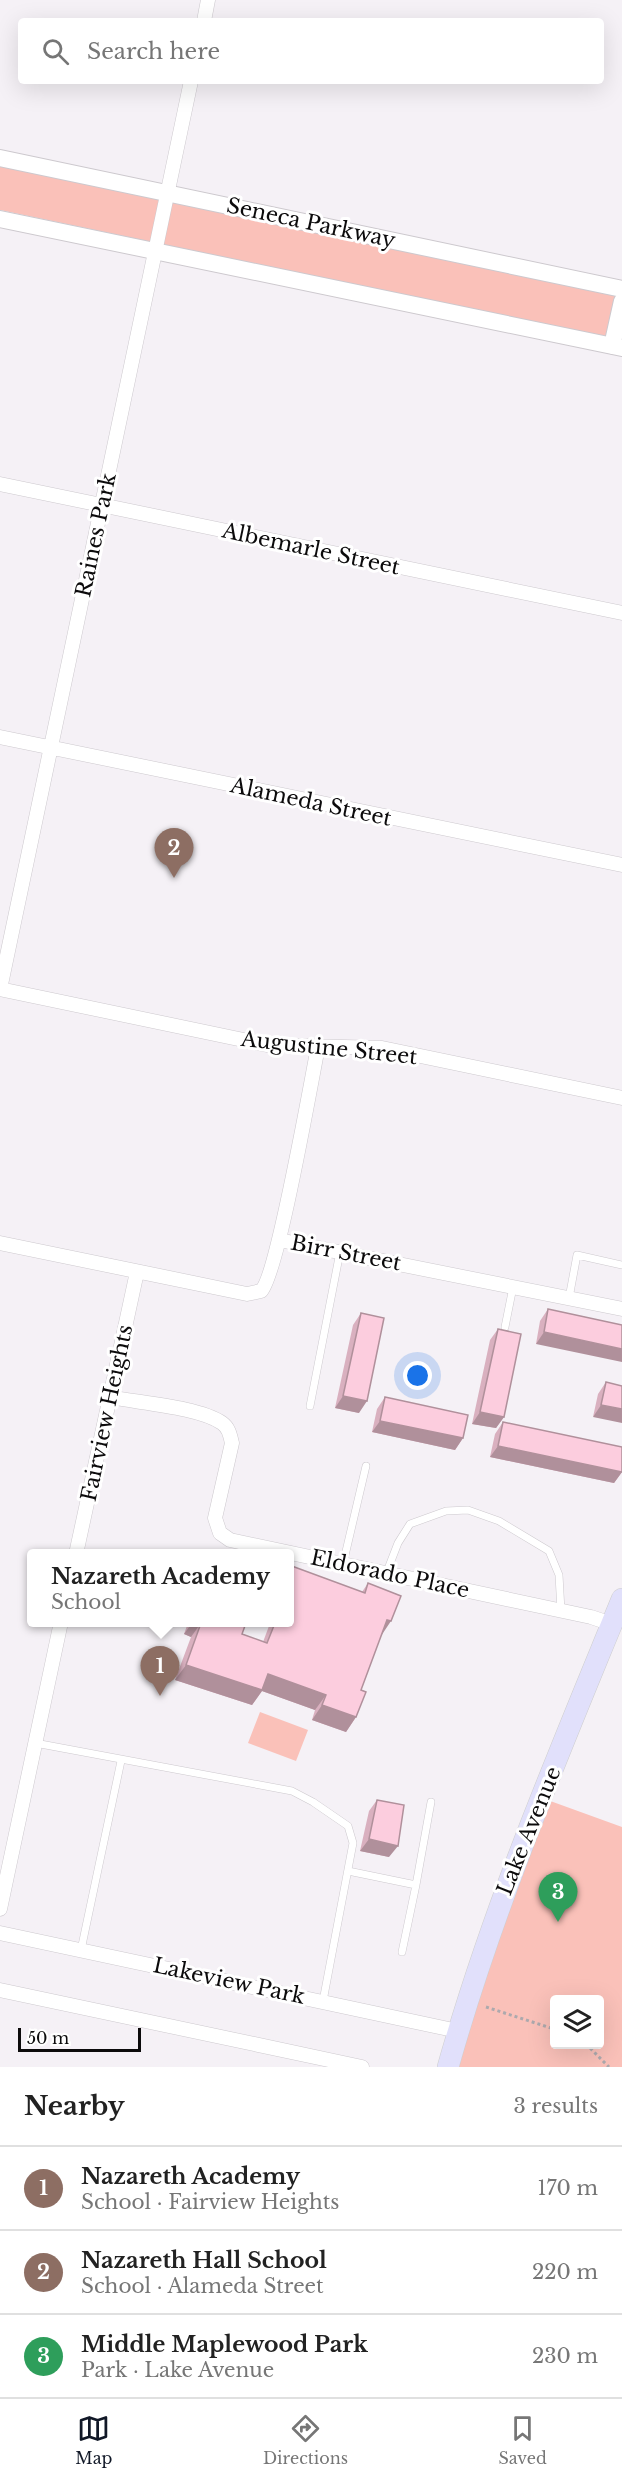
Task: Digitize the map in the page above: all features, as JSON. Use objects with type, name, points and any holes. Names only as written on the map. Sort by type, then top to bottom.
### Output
[{"type":"main road","name":"Lake Avenue","points":[[448,2067],[498,1908],[622,1599]]},
{"type":"street","points":[[205,18],[208,0]]},
{"type":"street","name":"Raines Park","points":[[0,989],[190,84]]},
{"type":"street","name":"Seneca Parkway","points":[[0,158],[622,289]]},
{"type":"street","points":[[0,219],[617,347],[622,301]]},
{"type":"street","name":"Albemarle Street","points":[[0,484],[622,614]]},
{"type":"street","name":"Alameda Street","points":[[0,738],[622,865]]},
{"type":"street","name":"Augustine Street","points":[[0,989],[267,1045],[382,1048],[622,1098]]},
{"type":"street","points":[[279,1240],[318,1047]]},
{"type":"street","name":"Birr Street","points":[[0,1243],[247,1294],[256,1293],[264,1288],[279,1240],[622,1308]]},
{"type":"street","name":"Fairview Heights","points":[[77,1549],[137,1272]]},
{"type":"street","name":"Eldorado Place","points":[[110,1397],[197,1413],[223,1424],[229,1432],[232,1443],[215,1518],[220,1533],[230,1540],[272,1549]]},
{"type":"street","name":"Eldorado Place","points":[[294,1554],[612,1624]]},
{"type":"street","points":[[0,1909],[61,1627]]},
{"type":"street","name":"Lakeview Park","points":[[0,1933],[458,2031]]},
{"type":"street","points":[[0,1990],[362,2067]]},
{"type":"lane","points":[[310,1406],[340,1252]]},
{"type":"lane","points":[[569,1298],[577,1255],[622,1265]]},
{"type":"lane","points":[[505,1327],[513,1287]]},
{"type":"lane","points":[[343,1564],[366,1466]]},
{"type":"lane","points":[[386,1574],[398,1543],[410,1524],[446,1511],[468,1510],[499,1521],[549,1551],[559,1575],[561,1611]]},
{"type":"lane","points":[[35,1743],[121,1761],[292,1791],[313,1802],[348,1826],[353,1842],[323,2001]]},
{"type":"lane","points":[[81,1950],[121,1761]]},
{"type":"lane","points":[[402,1952],[432,1802]]},
{"type":"lane","points":[[348,1871],[416,1885]]},
{"type":"path","points":[[486,2007],[550,2027]]},
{"type":"path","points":[[591,2049],[609,2067]]},
{"type":"shaded area","points":[[0,165],[622,297],[622,341],[0,210]]},
{"type":"shaded area","points":[[260,1712],[308,1730],[296,1761],[248,1743]]},
{"type":"shaded area","points":[[542,1798],[622,1827],[622,2067],[448,2067]]},
{"type":"building","points":[[548,1309],[622,1325],[622,1349],[544,1332]]},
{"type":"building","points":[[361,1313],[384,1318],[367,1401],[343,1396]]},
{"type":"building","points":[[498,1329],[521,1334],[504,1417],[480,1412]]},
{"type":"building","points":[[606,1382],[622,1386],[622,1409],[601,1405]]},
{"type":"building","points":[[385,1397],[468,1415],[463,1438],[380,1421]]},
{"type":"building","points":[[503,1422],[622,1447],[622,1472],[498,1446]]},
{"type":"building","points":[[294,1567],[365,1593],[368,1583],[401,1596],[391,1621],[387,1620],[361,1690],[366,1692],[356,1717],[322,1705],[326,1695],[268,1674],[262,1690],[186,1665],[200,1627],[245,1627],[242,1634],[267,1643],[273,1627],[294,1627]]},
{"type":"building","points":[[377,1800],[404,1805],[398,1846],[369,1839]]},
{"type":"place","name":"Nazareth Hall School","points":[[174,878]]},
{"type":"place","name":"Nazareth Academy","points":[[160,1696]]},
{"type":"place","name":"Middle Maplewood Park","points":[[558,1922]]}]
